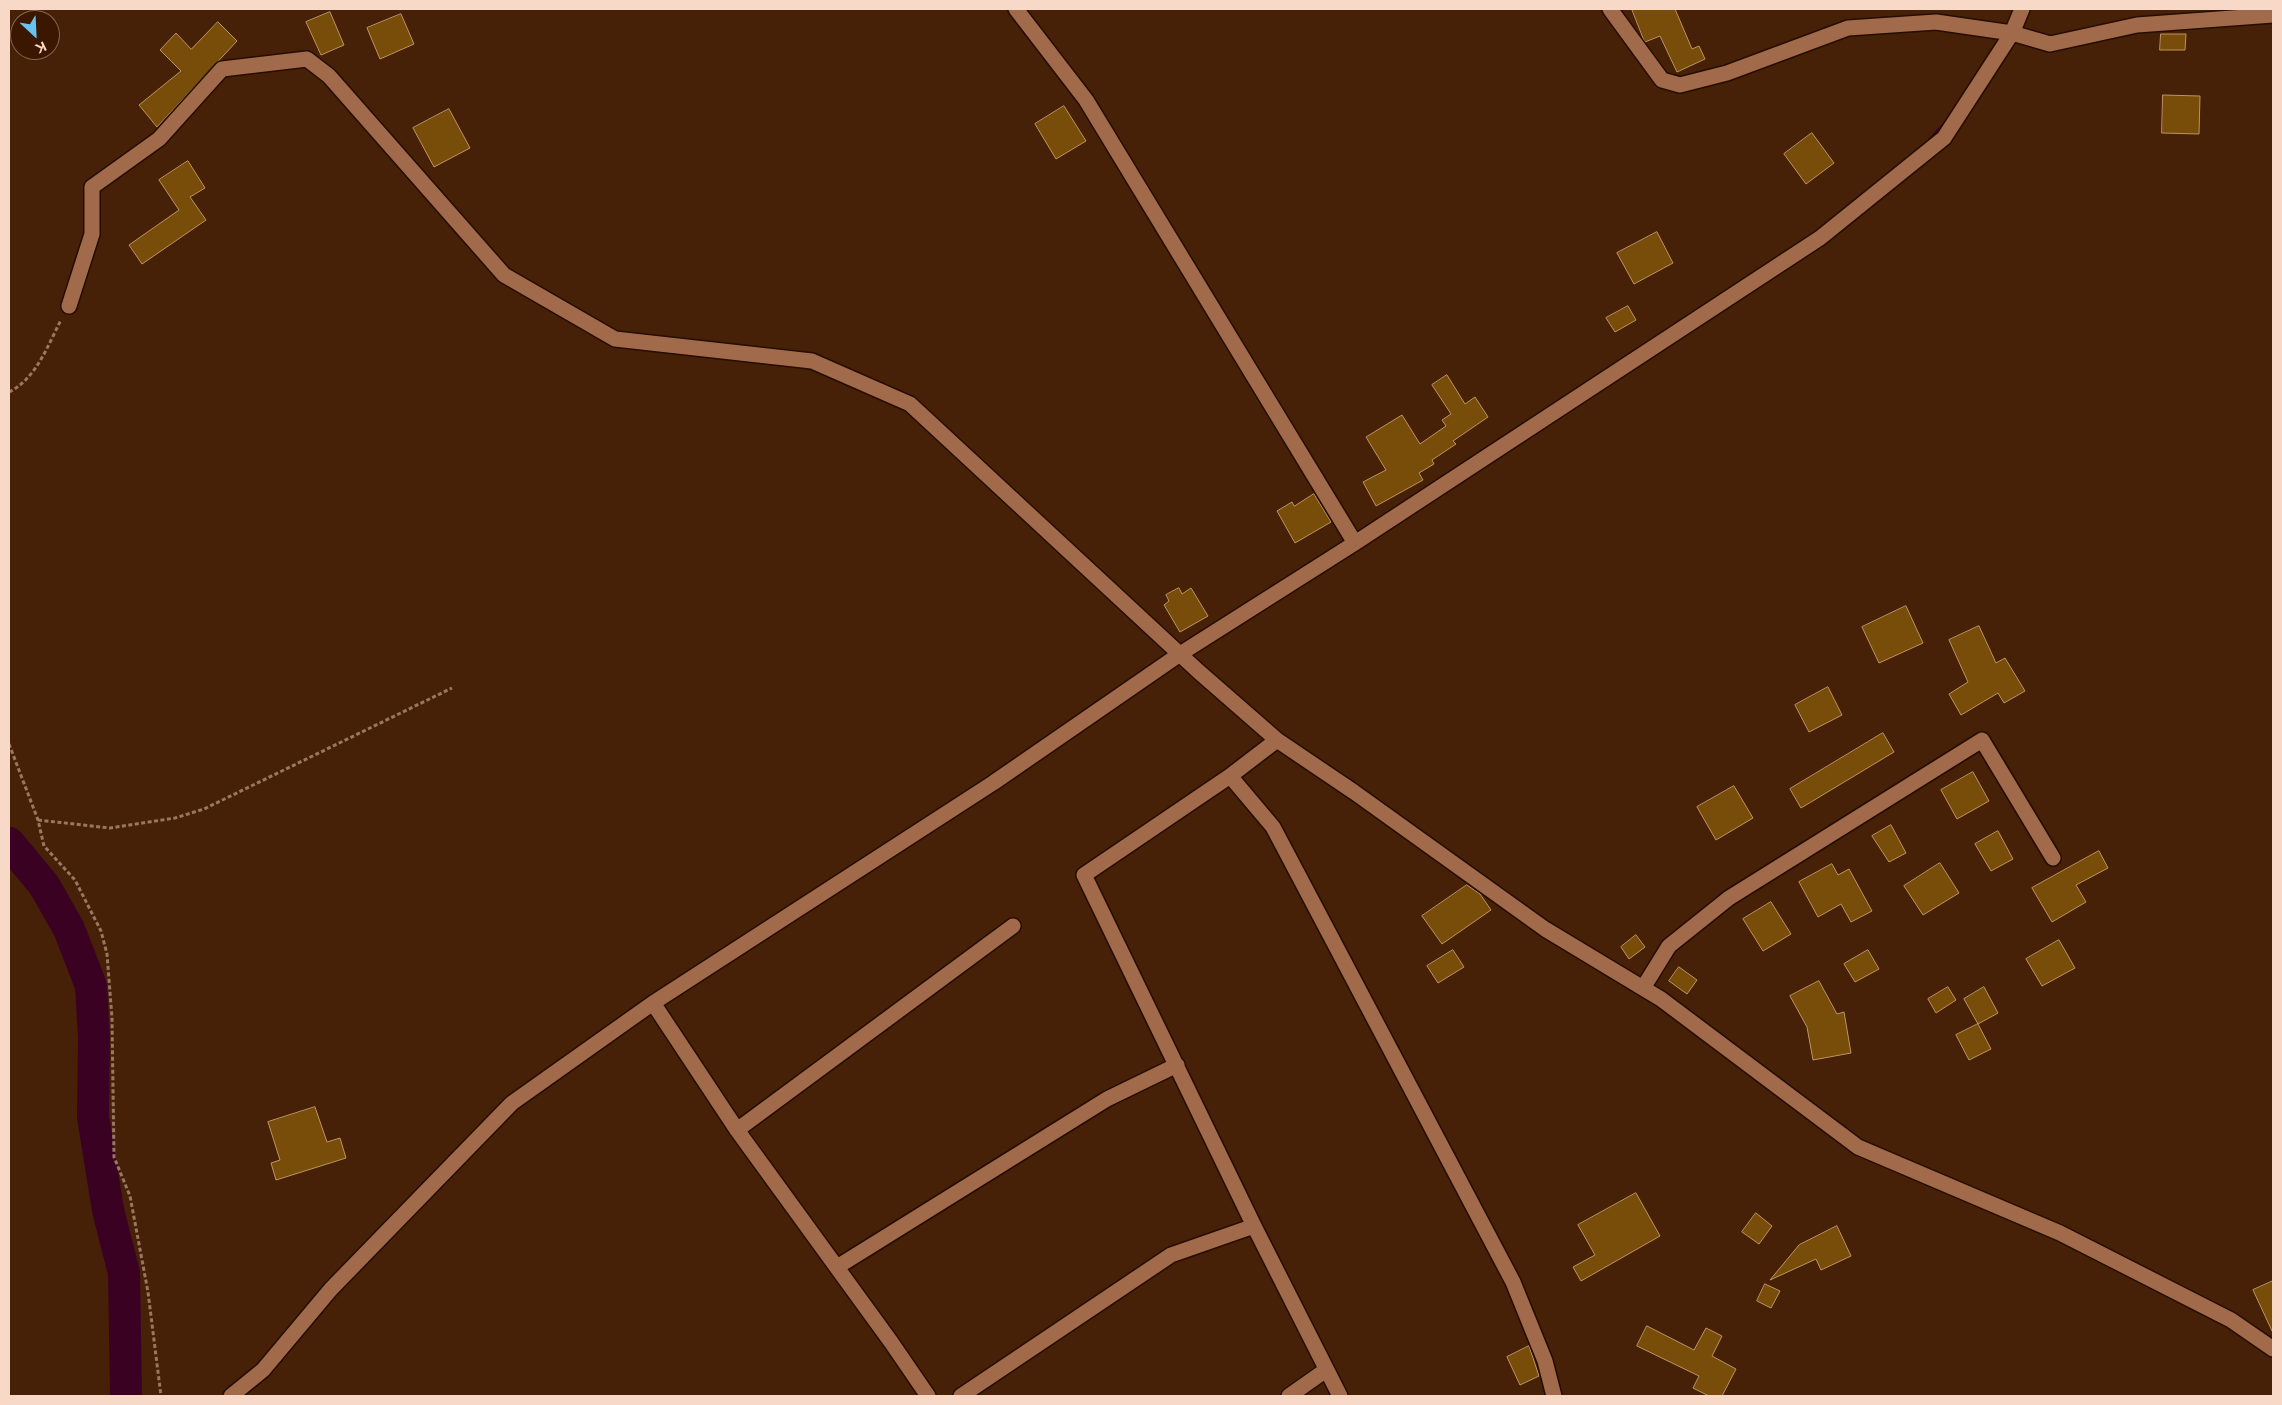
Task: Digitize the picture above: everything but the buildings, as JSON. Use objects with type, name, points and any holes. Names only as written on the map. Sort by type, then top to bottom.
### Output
[{"type":"street","points":[[1016,9],[1086,100],[1355,543]]},
{"type":"street","points":[[1610,9],[1662,80],[1680,85],[1727,73],[1848,28],[1936,22],[2014,34],[2050,44],[2137,25],[2273,14]]},
{"type":"street","points":[[231,1396],[263,1370],[331,1289],[512,1104],[658,1011],[1182,656],[1820,238],[1944,138],[2014,34],[2022,9]]},
{"type":"street","points":[[69,306],[92,234],[92,187],[159,139],[222,69],[307,59],[329,76],[504,275],[614,338],[812,361],[910,404],[1198,671],[1277,740],[1354,792],[1545,929],[1661,999],[1858,1147],[2060,1233],[2231,1320],[2273,1349]]},
{"type":"street","points":[[1277,740],[1230,776],[1084,874],[1254,1226],[1340,1396]]},
{"type":"street","points":[[1643,988],[1669,946],[1729,898],[1982,740],[2053,858]]},
{"type":"street","points":[[1230,776],[1273,827],[1514,1282],[1545,1361],[1554,1396]]},
{"type":"street","points":[[737,1130],[1013,926]]},
{"type":"street","points":[[658,1011],[737,1130],[928,1396]]},
{"type":"street","points":[[837,1267],[1107,1098],[1177,1065]]},
{"type":"street","points":[[961,1396],[1171,1255],[1254,1226]]},
{"type":"street","points":[[1288,1396],[1326,1370]]},
{"type":"path","points":[[9,392],[16,388],[34,370],[69,306]]},
{"type":"path","points":[[38,820],[110,828],[185,815],[204,809],[452,688]]},
{"type":"path","points":[[9,744],[38,820],[44,846],[75,880],[102,930],[107,954],[112,1018],[114,1157],[130,1196],[148,1292],[161,1396]]},
{"type":"waterway","points":[[1931,140],[1945,125]]},
{"type":"waterway","points":[[9,843],[44,885],[69,929],[91,986],[94,1038],[93,1117],[108,1210],[124,1273],[126,1396]]}]
